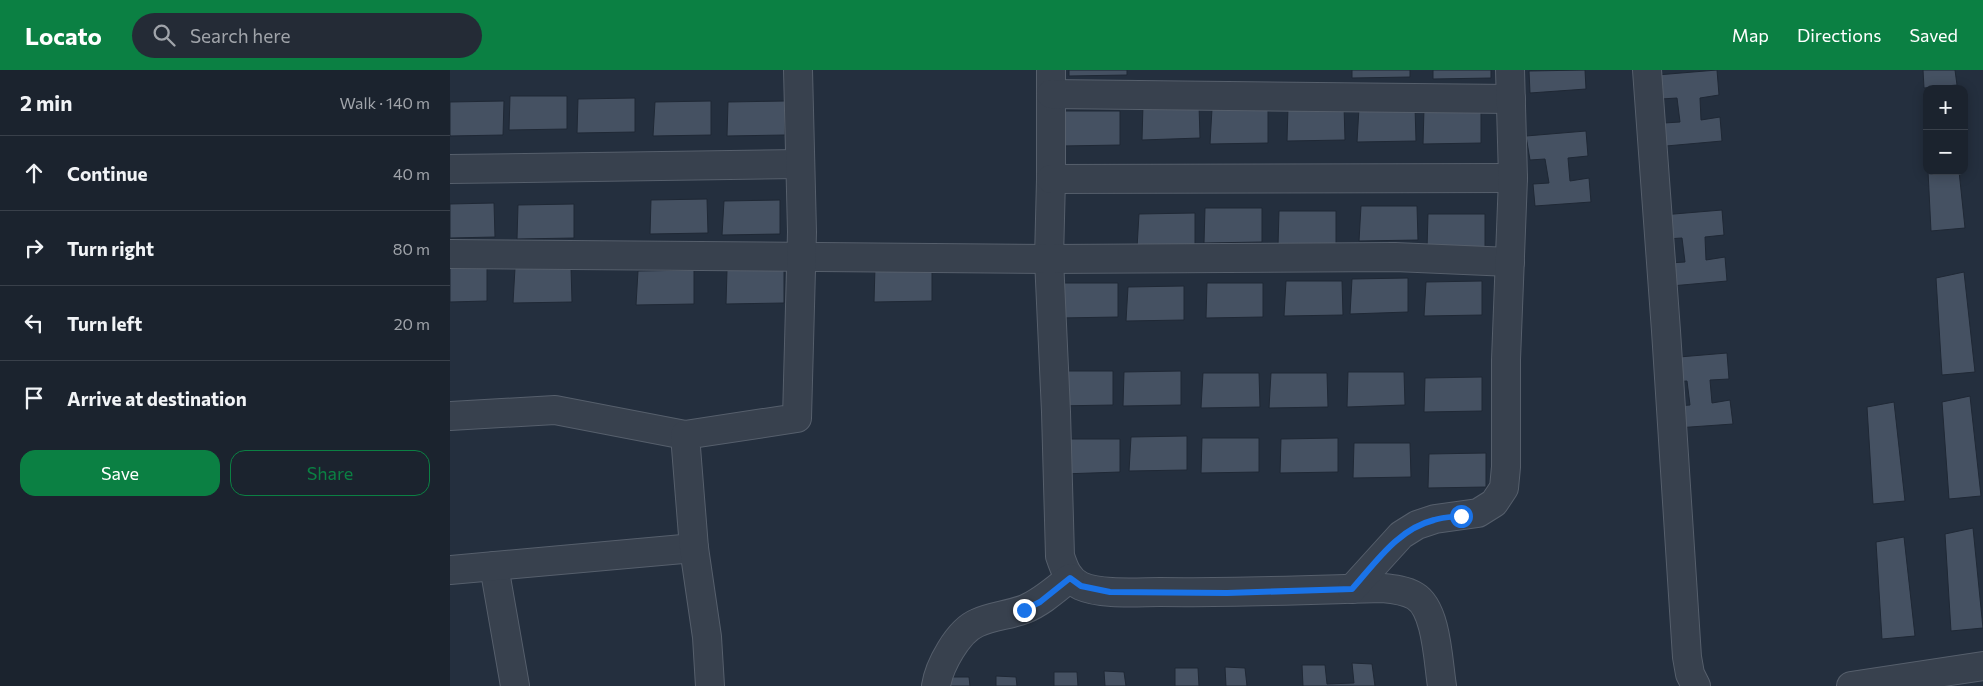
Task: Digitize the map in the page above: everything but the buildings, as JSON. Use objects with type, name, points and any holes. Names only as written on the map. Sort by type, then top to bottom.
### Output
[{"type":"street","points":[[450,416],[556,410],[685,435],[798,418],[801,256],[798,70]]},
{"type":"street","points":[[1352,589],[1401,535],[1417,525],[1435,519],[1478,513],[1494,503],[1504,488],[1506,467],[1506,360],[1513,178],[1510,70]]},
{"type":"street","points":[[1647,70],[1687,658],[1690,674],[1696,686]]},
{"type":"street","points":[[1442,686],[1432,620],[1426,607],[1416,596],[1401,590],[1382,588],[1227,593],[1110,592],[1081,586],[1064,571],[1060,556],[1049,259],[1052,179],[1051,82],[1511,99]]},
{"type":"street","points":[[450,169],[800,164]]},
{"type":"street","points":[[1052,179],[1513,178]]},
{"type":"street","points":[[450,254],[1049,259],[1395,257],[1510,262]]},
{"type":"street","points":[[685,435],[694,548],[707,637],[710,686]]},
{"type":"street","points":[[450,570],[694,548]]},
{"type":"street","points":[[494,566],[515,686]]},
{"type":"street","points":[[936,686],[938,674],[949,653],[968,627],[978,622],[1024,610],[1040,602],[1070,578]]},
{"type":"street","points":[[1851,686],[1983,666]]},
{"type":"route","points":[[1024,610],[1040,602],[1070,578],[1081,586],[1110,592],[1227,593],[1352,589],[1401,535],[1417,525],[1435,519],[1461,516]]}]
